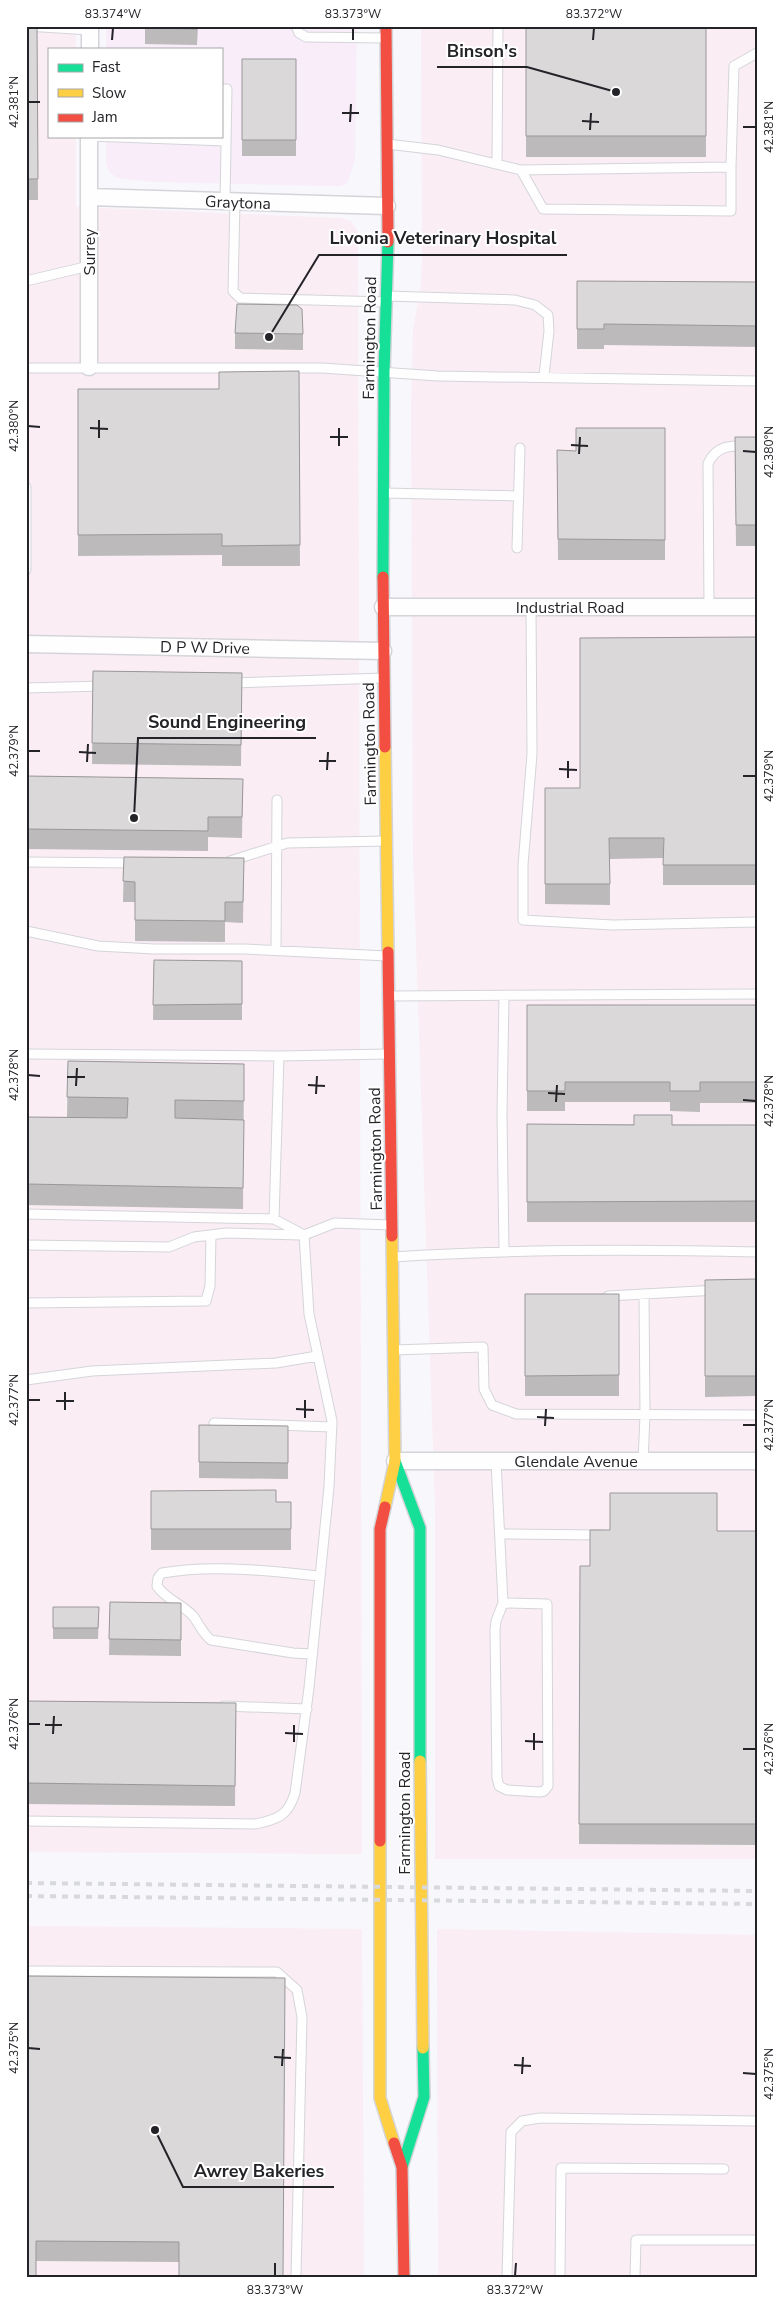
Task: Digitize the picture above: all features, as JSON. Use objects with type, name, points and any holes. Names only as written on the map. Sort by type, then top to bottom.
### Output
[{"type":"main road","name":"Farmington Road","points":[[387,30],[383,650],[395,1461],[380,1529],[380,2098],[402,2166],[404,2277]]},
{"type":"main road","name":"Farmington Road","points":[[395,1461],[420,1528],[420,1919],[424,2097],[402,2166]]},
{"type":"street","points":[[90,28],[90,48]]},
{"type":"street","name":"Surrey","points":[[89,138],[89,367]]},
{"type":"street","name":"Graytona","points":[[89,197],[387,206]]},
{"type":"street","name":"Industrial Road","points":[[383,607],[757,607]]},
{"type":"street","name":"D P W Drive","points":[[26,644],[383,650]]},
{"type":"street","name":"Glendale Avenue","points":[[395,1461],[757,1461]]},
{"type":"lane","points":[[26,26],[90,28]]},
{"type":"lane","points":[[296,26],[299,33],[306,37],[387,30]]},
{"type":"lane","points":[[496,164],[498,26]]},
{"type":"lane","points":[[521,170],[543,209],[731,211],[734,66],[757,53]]},
{"type":"lane","points":[[222,89],[227,89],[226,141],[233,291],[240,298],[515,300],[535,305],[548,315],[549,331],[544,376]]},
{"type":"lane","points":[[144,138],[226,141]]},
{"type":"lane","points":[[387,144],[438,150],[521,170],[732,167]]},
{"type":"lane","points":[[26,281],[89,266]]},
{"type":"lane","points":[[26,368],[322,368],[438,376],[544,376],[757,381]]},
{"type":"lane","points":[[709,607],[708,464],[710,457],[725,446],[757,446]]},
{"type":"lane","points":[[517,548],[520,448]]},
{"type":"lane","points":[[26,487],[26,570]]},
{"type":"lane","points":[[384,493],[518,496]]},
{"type":"lane","points":[[531,607],[532,754],[523,865],[523,920],[613,925],[757,922]]},
{"type":"lane","points":[[225,683],[384,678]]},
{"type":"lane","points":[[26,688],[116,686]]},
{"type":"lane","points":[[276,950],[277,800]]},
{"type":"lane","points":[[220,862],[235,860],[287,843],[386,841]]},
{"type":"lane","points":[[26,862],[144,863]]},
{"type":"lane","points":[[26,931],[98,946],[154,949],[276,950],[388,956]]},
{"type":"lane","points":[[389,996],[757,994]]},
{"type":"lane","points":[[504,996],[504,1251]]},
{"type":"lane","points":[[26,1054],[278,1056],[390,1054]]},
{"type":"lane","points":[[274,1219],[278,1056]]},
{"type":"lane","points":[[26,1214],[274,1219],[304,1235]]},
{"type":"lane","points":[[26,1245],[169,1247],[194,1237],[226,1233],[304,1235],[335,1223],[393,1225]]},
{"type":"lane","points":[[26,1302],[206,1301],[210,1286],[211,1235]]},
{"type":"lane","points":[[26,1821],[256,1824],[282,1816],[291,1806],[295,1793],[307,1709],[329,1487],[332,1427],[309,1314],[304,1235]]},
{"type":"lane","points":[[393,1257],[504,1251],[661,1250],[757,1252]]},
{"type":"lane","points":[[595,1296],[726,1290]]},
{"type":"lane","points":[[643,1461],[645,1415],[644,1294]]},
{"type":"lane","points":[[394,1350],[483,1347],[484,1388],[492,1405],[516,1414],[757,1415]]},
{"type":"lane","points":[[26,1380],[92,1371],[276,1364],[317,1356]]},
{"type":"lane","points":[[214,1423],[332,1427]]},
{"type":"lane","points":[[496,1461],[503,1603],[496,1621],[495,1630],[497,1778],[499,1786],[507,1790],[544,1791],[548,1786],[547,1604],[503,1603]]},
{"type":"lane","points":[[501,1534],[604,1535]]},
{"type":"lane","points":[[312,1654],[293,1653],[211,1640],[205,1635],[193,1617],[161,1592],[157,1586],[158,1578],[162,1573],[175,1571],[264,1571],[320,1576]]},
{"type":"lane","points":[[210,1706],[307,1709]]},
{"type":"lane","points":[[26,1971],[277,1972],[297,1990],[302,2017],[296,2277]]},
{"type":"lane","points":[[507,2277],[511,2132],[522,2121],[540,2118],[757,2121]]},
{"type":"lane","points":[[560,2277],[561,2168],[724,2169]]},
{"type":"lane","points":[[635,2277],[636,2240],[757,2240]]},
{"type":"shaded area","points":[[26,26],[76,26],[76,48],[48,48],[48,138],[76,138],[76,207],[340,218],[350,221],[356,228],[358,237],[362,1854],[26,1852]]},
{"type":"shaded area","points":[[106,26],[357,26],[355,160],[348,182],[341,186],[331,186],[153,182],[118,178],[110,173],[106,163],[106,138],[222,138],[222,48],[106,48]]},
{"type":"shaded area","points":[[421,26],[757,26],[757,1859],[435,1859],[435,1506],[413,854],[411,411],[413,330],[421,284],[422,255]]},
{"type":"shaded area","points":[[26,1926],[362,1929],[364,2277],[26,2277]]},
{"type":"shaded area","points":[[437,1929],[757,1935],[757,2277],[438,2277]]},
{"type":"building","points":[[145,26],[197,26],[197,29],[145,28]]},
{"type":"building","points":[[526,26],[706,26],[706,136],[526,136]]},
{"type":"building","points":[[26,27],[37,27],[38,179],[26,179]]},
{"type":"building","points":[[242,59],[296,59],[296,140],[242,140]]},
{"type":"building","points":[[577,281],[757,282],[757,326],[604,324],[604,329],[577,329]]},
{"type":"building","points":[[237,304],[297,305],[302,309],[303,334],[235,333]]},
{"type":"building","points":[[299,371],[300,545],[222,546],[222,534],[78,535],[78,389],[219,389],[219,372]]},
{"type":"building","points":[[576,428],[665,428],[665,540],[558,539],[557,450],[576,451]]},
{"type":"building","points":[[735,437],[757,437],[757,525],[736,525]]},
{"type":"building","points":[[757,637],[757,865],[663,865],[664,838],[609,838],[610,884],[545,884],[545,788],[580,788],[580,638]]},
{"type":"building","points":[[93,671],[242,673],[241,745],[92,743]]},
{"type":"building","points":[[26,776],[243,779],[242,817],[208,817],[208,831],[26,829]]},
{"type":"building","points":[[124,857],[244,858],[243,902],[225,902],[225,921],[135,920],[135,882],[123,881]]},
{"type":"building","points":[[154,960],[242,961],[242,1004],[153,1005]]},
{"type":"building","points":[[527,1005],[757,1005],[757,1082],[700,1082],[700,1091],[670,1091],[670,1082],[565,1082],[565,1091],[527,1091]]},
{"type":"building","points":[[68,1061],[244,1064],[244,1101],[175,1100],[175,1118],[244,1120],[243,1188],[26,1184],[26,1117],[127,1118],[128,1098],[67,1097]]},
{"type":"building","points":[[634,1115],[672,1115],[672,1125],[757,1125],[757,1201],[527,1202],[527,1124],[634,1125]]},
{"type":"building","points":[[757,1279],[757,1376],[705,1376],[705,1280]]},
{"type":"building","points":[[525,1294],[619,1294],[619,1375],[525,1376]]},
{"type":"building","points":[[199,1425],[288,1426],[288,1463],[199,1462]]},
{"type":"building","points":[[276,1490],[276,1502],[291,1502],[291,1529],[151,1529],[151,1491]]},
{"type":"building","points":[[610,1493],[717,1493],[717,1531],[757,1531],[757,1824],[579,1824],[580,1566],[590,1566],[590,1530],[610,1530]]},
{"type":"building","points":[[110,1602],[181,1603],[181,1640],[109,1639]]},
{"type":"building","points":[[53,1607],[99,1607],[98,1628],[53,1628]]},
{"type":"building","points":[[26,1701],[236,1703],[235,1786],[26,1783]]},
{"type":"building","points":[[26,1976],[285,1978],[283,2277],[179,2277],[179,2242],[36,2241],[36,2277],[26,2277]]},
{"type":"railway","points":[[26,1883],[757,1891]]},
{"type":"railway","points":[[26,1896],[757,1904]]},
{"type":"traffic: fast","points":[[383,577],[384,373],[388,242]]},
{"type":"traffic: fast","points":[[395,1461],[420,1528],[420,1761]]},
{"type":"traffic: fast","points":[[402,2167],[424,2097],[423,2048]]},
{"type":"traffic: slow","points":[[385,747],[388,952]]},
{"type":"traffic: slow","points":[[385,1507],[395,1461],[392,1236]]},
{"type":"traffic: slow","points":[[420,1761],[423,2048]]},
{"type":"traffic: slow","points":[[380,1841],[380,2098],[394,2143]]},
{"type":"traffic: jam","points":[[386,26],[388,242]]},
{"type":"traffic: jam","points":[[383,577],[385,747]]},
{"type":"traffic: jam","points":[[388,952],[392,1236]]},
{"type":"traffic: jam","points":[[380,1841],[380,1529],[385,1507]]},
{"type":"traffic: jam","points":[[394,2143],[402,2167],[404,2277]]},
{"type":"place","name":"Binson's","points":[[616,92]]},
{"type":"place","name":"Livonia Veterinary Hospital","points":[[269,337]]},
{"type":"place","name":"Sound Engineering","points":[[134,818]]},
{"type":"place","name":"Awrey Bakeries","points":[[155,2130]]}]
